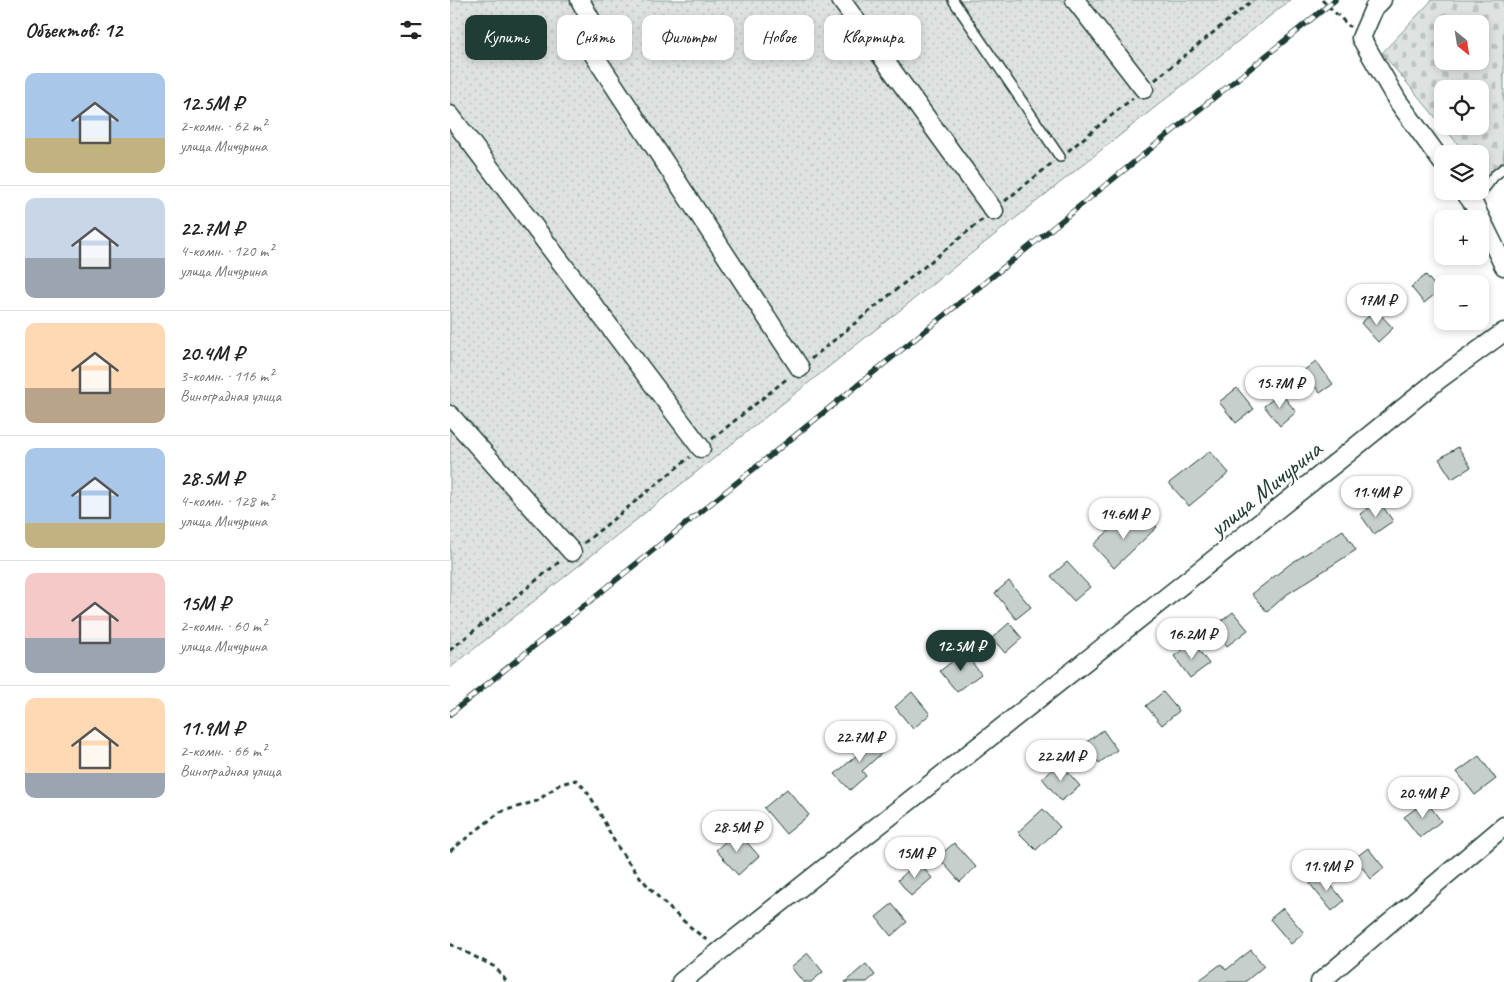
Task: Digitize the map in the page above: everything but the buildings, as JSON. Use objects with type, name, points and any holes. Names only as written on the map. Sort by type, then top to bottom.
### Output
[{"type":"street","points":[[580,0],[592,22],[592,52],[800,368]]},
{"type":"street","points":[[841,0],[994,211]]},
{"type":"street","points":[[1075,0],[1144,89]]},
{"type":"street","points":[[1382,0],[1374,8],[1361,38],[1397,100],[1434,151]]},
{"type":"street","points":[[450,115],[701,448]]},
{"type":"street","points":[[1470,200],[1504,266]]},
{"type":"street","name":"улица Мичурина","points":[[681,982],[1323,474],[1438,380],[1504,332]]},
{"type":"street","points":[[450,414],[572,552]]},
{"type":"street","points":[[1320,982],[1504,826]]},
{"type":"lane","points":[[953,0],[1060,157]]},
{"type":"lane","points":[[1489,180],[1504,168]]},
{"type":"path","points":[[450,650],[1253,0]]},
{"type":"path","points":[[1322,0],[1361,38]]},
{"type":"path","points":[[450,851],[500,812],[537,801],[560,784],[576,780],[586,789],[617,845],[658,896],[694,931],[721,951]]},
{"type":"path","points":[[450,944],[495,967],[508,982]]},
{"type":"green space","points":[[450,0],[1290,0],[450,668]]},
{"type":"green space","points":[[1432,0],[1504,0],[1504,162],[1489,173],[1489,145],[1459,145],[1450,135],[1489,135],[1489,80],[1434,80],[1434,115],[1382,53]]},
{"type":"railway","points":[[450,714],[1335,0]]}]
